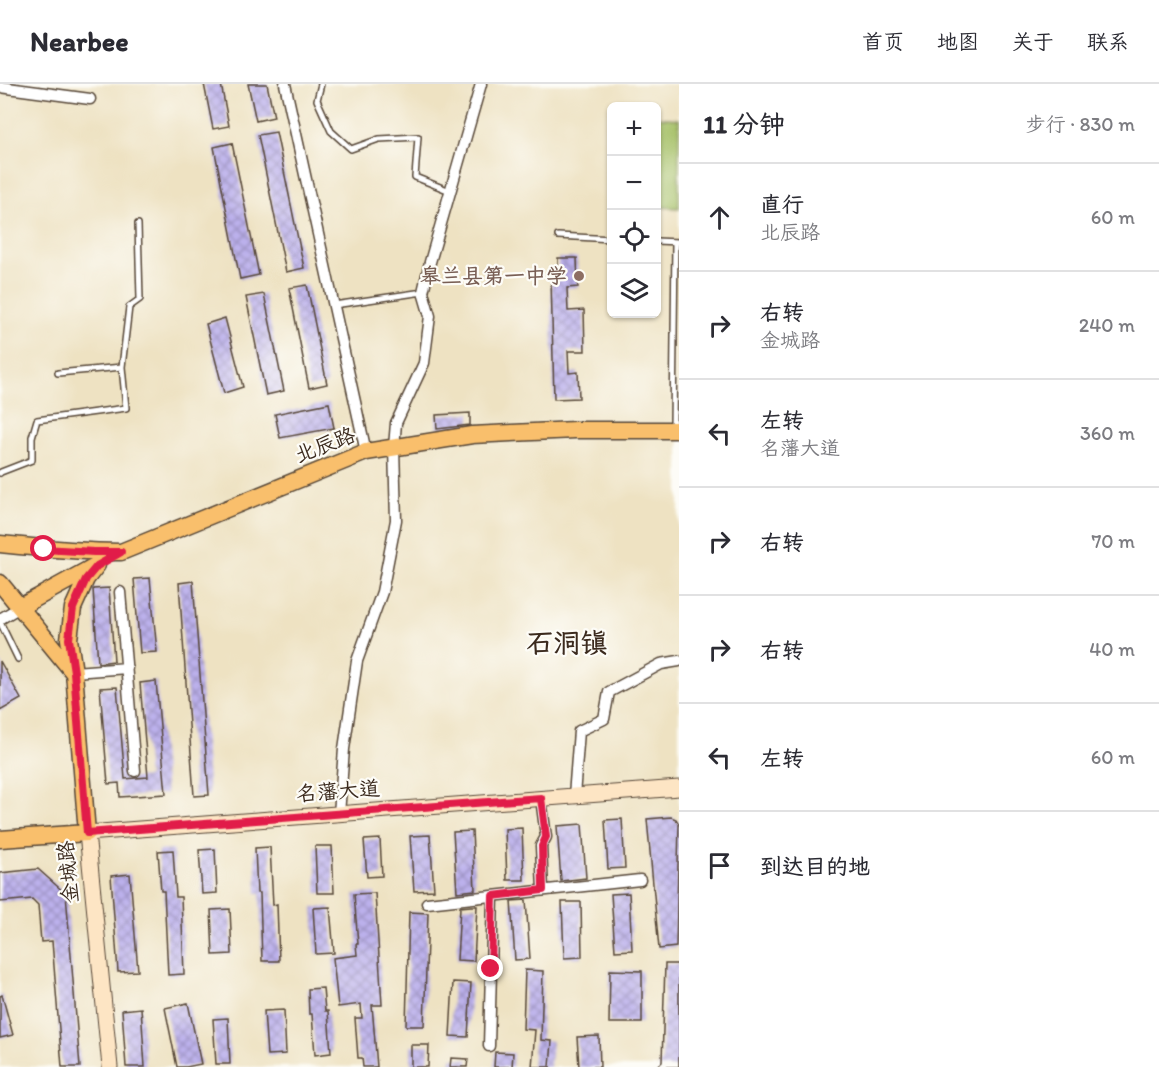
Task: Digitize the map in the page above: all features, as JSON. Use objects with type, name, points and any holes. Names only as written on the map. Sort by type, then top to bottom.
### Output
[{"type":"main road","name":"北辰路","points":[[0,544],[54,550],[121,552],[366,452],[394,447],[472,435],[575,430],[676,430]]},
{"type":"main road","points":[[20,607],[121,552]]},
{"type":"main road","name":"金城路","points":[[97,566],[86,579],[73,608],[69,639],[74,672],[110,1067]]},
{"type":"main road","points":[[0,583],[74,672]]},
{"type":"main road","name":"名藩大道","points":[[0,839],[679,788]]},
{"type":"street","points":[[285,84],[366,452]]},
{"type":"street","points":[[339,814],[344,749],[357,661],[382,592],[396,520],[394,447],[396,423],[424,363],[430,316],[423,292],[481,84]]},
{"type":"street","points":[[0,87],[90,99]]},
{"type":"street","points":[[120,592],[135,771]]},
{"type":"street","points":[[0,621],[20,607]]},
{"type":"street","points":[[574,796],[579,731],[604,719],[609,692],[661,664],[679,662]]},
{"type":"street","points":[[74,672],[127,668]]},
{"type":"street","points":[[541,798],[546,837],[542,846],[543,890]]},
{"type":"street","points":[[427,903],[640,880]]},
{"type":"street","points":[[489,1046],[493,896]]},
{"type":"lane","points":[[321,84],[317,100],[331,130],[351,148],[379,139],[418,137],[415,177],[450,191]]},
{"type":"lane","points":[[0,473],[32,460],[32,437],[37,420],[126,408],[122,367],[129,307],[140,299],[138,224]]},
{"type":"lane","points":[[558,236],[607,238]]},
{"type":"lane","points":[[661,241],[677,242],[676,430]]},
{"type":"lane","points":[[334,305],[423,292]]},
{"type":"lane","points":[[58,373],[122,367]]},
{"type":"lane","points":[[0,621],[18,659]]},
{"type":"green space","points":[[661,117],[679,119],[679,208],[661,207]]},
{"type":"building","points":[[204,84],[221,84],[229,126],[213,129]]},
{"type":"building","points":[[248,84],[267,84],[274,117],[256,121]]},
{"type":"building","points":[[276,132],[304,268],[286,272],[258,135]]},
{"type":"building","points":[[232,143],[259,275],[240,279],[214,147]]},
{"type":"building","points":[[558,258],[577,258],[578,287],[567,288],[568,311],[584,310],[585,351],[568,351],[569,373],[578,372],[579,398],[554,399],[551,278],[558,278]]},
{"type":"building","points":[[307,285],[327,384],[309,388],[289,288]]},
{"type":"building","points":[[264,294],[284,391],[266,395],[246,297]]},
{"type":"building","points":[[225,318],[243,387],[224,393],[206,324]]},
{"type":"building","points":[[329,403],[334,428],[280,438],[275,414]]},
{"type":"building","points":[[470,413],[470,425],[437,429],[436,415]]},
{"type":"building","points":[[150,578],[157,652],[140,653],[134,579]]},
{"type":"building","points":[[193,581],[209,795],[194,796],[179,583]]},
{"type":"building","points":[[109,588],[114,661],[98,663],[93,589]]},
{"type":"building","points":[[0,661],[21,699],[0,711]]},
{"type":"building","points":[[156,681],[166,794],[120,797],[119,783],[108,784],[100,688],[117,687],[125,779],[148,777],[140,683]]},
{"type":"building","points":[[671,817],[679,824],[676,947],[659,949],[647,819]]},
{"type":"building","points":[[622,819],[625,868],[608,869],[605,820]]},
{"type":"building","points":[[582,824],[586,878],[561,881],[557,826]]},
{"type":"building","points":[[522,828],[524,880],[507,880],[505,829]]},
{"type":"building","points":[[472,831],[475,890],[457,892],[453,832]]},
{"type":"building","points":[[430,835],[434,890],[414,891],[410,836]]},
{"type":"building","points":[[380,839],[382,876],[367,877],[364,840]]},
{"type":"building","points":[[315,846],[332,846],[334,893],[317,893]]},
{"type":"building","points":[[270,847],[273,905],[277,904],[279,961],[262,961],[260,893],[257,893],[255,848]]},
{"type":"building","points":[[215,849],[217,893],[202,894],[199,850]]},
{"type":"building","points":[[173,850],[176,897],[181,897],[184,974],[168,975],[164,891],[161,891],[158,851]]},
{"type":"building","points":[[38,869],[66,894],[80,1067],[62,1067],[52,941],[41,942],[38,905],[32,899],[0,902],[0,873]]},
{"type":"building","points":[[130,874],[138,971],[118,972],[111,876]]},
{"type":"building","points":[[375,893],[382,1005],[372,1005],[377,1067],[363,1067],[362,1058],[358,1058],[355,1018],[362,1018],[361,1004],[338,1007],[333,958],[357,955],[354,894]]},
{"type":"building","points":[[629,893],[632,950],[615,951],[611,894]]},
{"type":"building","points":[[526,900],[530,959],[515,960],[511,901]]},
{"type":"building","points":[[562,902],[581,902],[582,957],[564,958]]},
{"type":"building","points":[[477,906],[474,961],[457,960],[460,907]]},
{"type":"building","points":[[330,907],[334,953],[316,954],[313,908]]},
{"type":"building","points":[[230,909],[232,954],[213,955],[211,910]]},
{"type":"building","points":[[409,912],[428,913],[424,1026],[406,1026]]},
{"type":"building","points":[[665,964],[679,964],[679,1067],[657,1067],[662,1062]]},
{"type":"building","points":[[525,970],[543,971],[541,1040],[552,1041],[550,1067],[532,1067],[535,1030],[523,1029]]},
{"type":"building","points":[[610,970],[642,971],[642,1023],[609,1023]]},
{"type":"building","points":[[453,982],[471,983],[468,1037],[450,1036]]},
{"type":"building","points":[[323,988],[325,1011],[328,1011],[331,1053],[315,1055],[308,989]]},
{"type":"building","points":[[2,995],[13,1035],[0,1038],[0,996]]},
{"type":"building","points":[[188,1003],[201,1064],[177,1067],[165,1008]]},
{"type":"building","points":[[141,1008],[145,1067],[126,1067],[122,1010]]},
{"type":"building","points":[[284,1010],[286,1054],[267,1055],[264,1011]]},
{"type":"building","points":[[228,1018],[230,1064],[216,1064],[213,1019]]},
{"type":"building","points":[[599,1036],[600,1067],[579,1067],[577,1037]]},
{"type":"building","points":[[411,1045],[429,1045],[428,1067],[411,1067]]},
{"type":"building","points":[[495,1052],[513,1053],[512,1067],[494,1067]]},
{"type":"building","points":[[451,1058],[468,1059],[467,1067],[450,1067]]},
{"type":"place","name":"皋兰县第一中学","points":[[579,276]]},
{"type":"district","name":"石洞镇","points":[[567,643]]},
{"type":"route","points":[[44,549],[121,552],[97,566],[86,579],[73,608],[69,639],[74,672],[87,833],[541,798],[546,837],[542,846],[543,890],[493,896],[491,969]]}]
